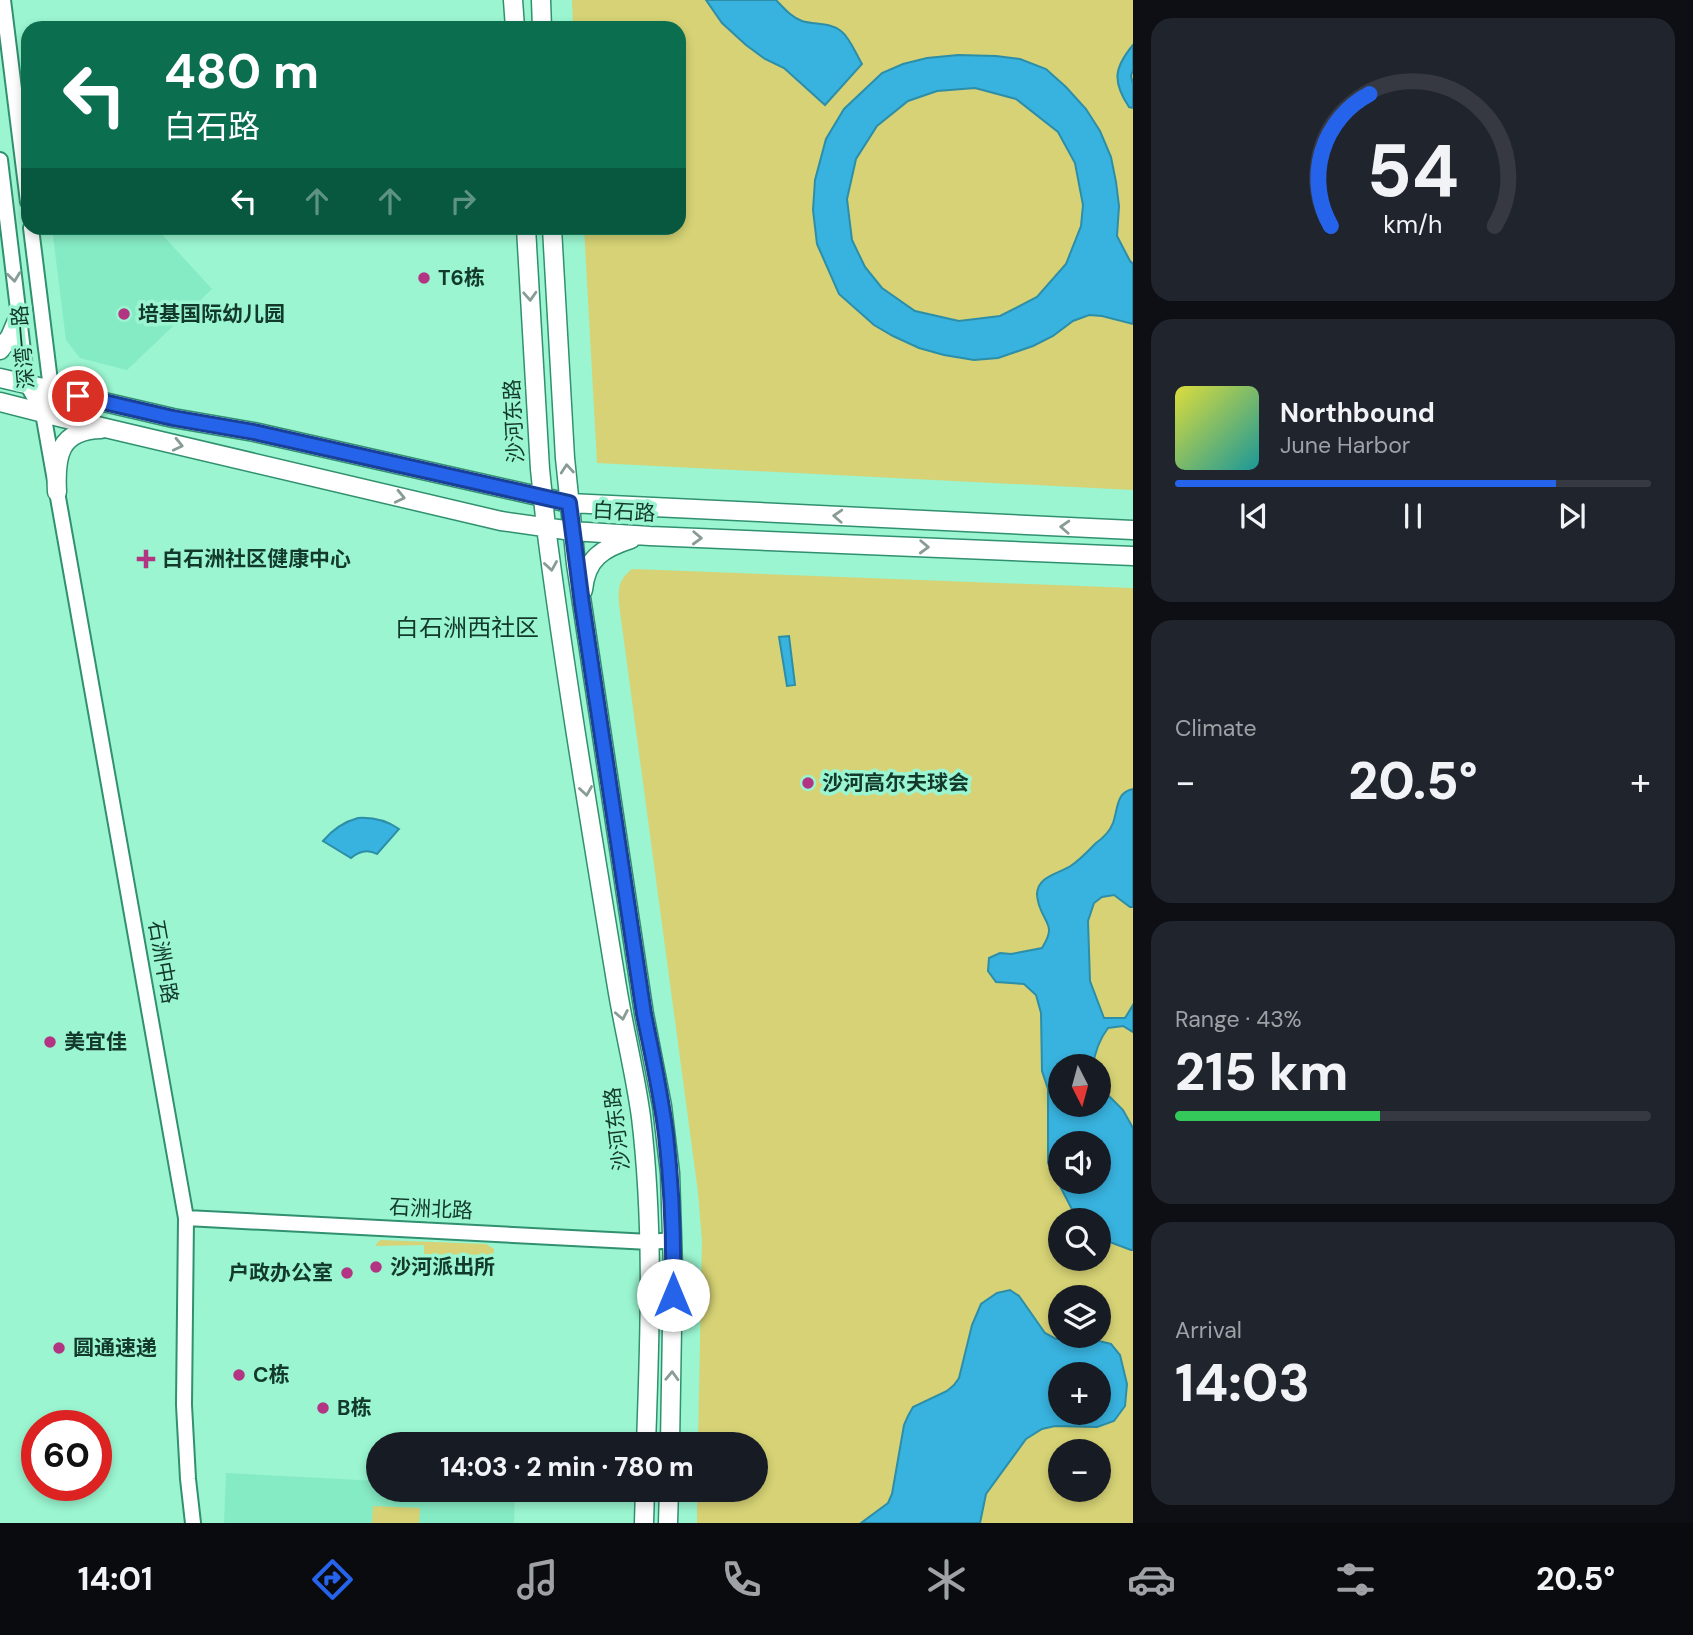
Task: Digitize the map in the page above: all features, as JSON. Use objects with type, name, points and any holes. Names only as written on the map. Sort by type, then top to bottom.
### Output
[{"type":"main road","points":[[513,0],[514,21]]},
{"type":"main road","points":[[541,0],[542,21]]},
{"type":"main road","name":"沙河东路","points":[[526,235],[546,527],[620,1005],[640,1116],[650,1242],[646,1432]]},
{"type":"main road","points":[[552,235],[572,531],[670,1173],[673,1240],[670,1432]]},
{"type":"main road","points":[[0,350],[10,337],[19,316]]},
{"type":"main road","name":"白石路","points":[[0,378],[569,503],[1133,530]]},
{"type":"main road","name":"白石路","points":[[0,402],[501,521],[572,531],[1133,556]]},
{"type":"main road","points":[[57,492],[57,458],[68,440],[92,429],[112,429]]},
{"type":"main road","points":[[582,604],[586,574],[597,555],[620,543],[650,536]]},
{"type":"main road","points":[[644,1523],[645,1502]]},
{"type":"main road","points":[[668,1523],[669,1502]]},
{"type":"street","points":[[3,0],[21,145]]},
{"type":"street","name":"深湾一路","points":[[0,160],[27,384],[43,413]]},
{"type":"street","name":"深湾一路","points":[[32,235],[51,389],[43,413]]},
{"type":"street","name":"石洲中路","points":[[43,413],[186,1218],[184,1405],[193,1523]]},
{"type":"street","name":"石洲北路","points":[[186,1218],[650,1242],[673,1240]]},
{"type":"shaded area","points":[[572,0],[1133,0],[1133,490],[597,463],[584,235],[686,235],[686,21],[573,21]]},
{"type":"shaded area","name":"培基国际幼儿园","points":[[53,235],[162,235],[212,289],[127,370],[80,358],[66,340]]},
{"type":"shaded area","name":"沙河高尔夫球会","points":[[632,569],[1133,588],[1133,1523],[697,1523],[697,1502],[768,1502],[768,1432],[698,1432],[702,1241],[698,1192],[619,604],[622,580]]},
{"type":"shaded area","points":[[380,1240],[486,1244],[494,1249],[494,1257],[424,1254],[424,1245],[375,1246]]},
{"type":"shaded area","points":[[226,1473],[366,1480],[366,1502],[515,1502],[514,1523],[224,1523]]},
{"type":"shaded area","points":[[373,1506],[420,1508],[419,1523],[372,1523]]},
{"type":"water","points":[[706,0],[776,0],[798,19],[832,26],[841,31],[862,64],[825,105],[784,68],[765,59],[746,45],[722,23]]},
{"type":"water","points":[[1133,45],[1133,108],[1129,107],[1120,90],[1118,75],[1122,61]]},
{"type":"water","points":[[958,55],[1020,59],[1046,69],[1086,109],[1100,131],[1111,157],[1119,206],[1117,236],[1133,264],[1133,324],[1089,315],[1073,321],[1053,336],[1033,346],[998,358],[974,360],[919,348],[893,336],[874,325],[839,294],[817,244],[813,210],[815,180],[826,139],[844,109],[882,73],[927,58]],"holes":[[[975,88],[1016,99],[1058,132],[1075,163],[1083,205],[1081,226],[1066,264],[1037,297],[1000,316],[959,321],[915,311],[882,288],[865,267],[852,240],[847,199],[856,159],[877,126],[908,101],[937,91]]]},
{"type":"water","points":[[789,636],[795,685],[787,686],[779,637]]},
{"type":"water","points":[[1133,789],[1133,907],[1114,895],[1102,897],[1094,903],[1088,921],[1090,981],[1104,1018],[1125,1018],[1133,1005],[1133,1032],[1123,1026],[1108,1028],[1095,1054],[1048,1054],[1048,1089],[1042,1071],[1041,1013],[1036,995],[1024,984],[996,982],[988,971],[989,958],[1000,953],[1011,954],[1042,948],[1049,930],[1038,902],[1038,888],[1045,879],[1075,863],[1106,834],[1113,823],[1118,802],[1123,794]]},
{"type":"water","points":[[358,818],[380,820],[399,829],[377,854],[364,852],[351,858],[323,841],[339,827]]},
{"type":"water","points":[[1111,1098],[1123,1110],[1133,1128],[1133,1250],[1111,1242],[1111,1208],[1071,1208],[1064,1194],[1111,1194],[1111,1131],[1048,1131],[1048,1117],[1111,1117]]},
{"type":"water","points":[[1010,1290],[1019,1296],[1048,1335],[1048,1348],[1111,1348],[1111,1344],[1120,1355],[1127,1384],[1125,1406],[1111,1422],[1111,1362],[1048,1362],[1048,1425],[1103,1425],[1055,1426],[1042,1429],[1026,1439],[986,1494],[980,1523],[861,1523],[888,1503],[892,1494],[904,1425],[913,1407],[947,1391],[959,1378],[972,1325],[981,1304],[997,1293]]},
{"type":"place","name":"T6栋","points":[[424,278]]},
{"type":"place","name":"培基国际幼儿园","points":[[124,314]]},
{"type":"place","name":"白石洲社区健康中心","points":[[146,559]]},
{"type":"place","name":"沙河高尔夫球会","points":[[808,783]]},
{"type":"place","name":"美宜佳","points":[[50,1042]]},
{"type":"place","name":"沙河派出所","points":[[376,1267]]},
{"type":"place","name":"户政办公室","points":[[347,1273]]},
{"type":"place","name":"圆通速递","points":[[59,1348]]},
{"type":"place","name":"C栋","points":[[239,1375]]},
{"type":"place","name":"B栋","points":[[323,1408]]},
{"type":"district","name":"白石洲西社区","points":[[467,627]]},
{"type":"route","points":[[78,396],[173,418],[254,432],[569,503],[644,1014],[662,1107],[670,1173],[673,1295]]}]
